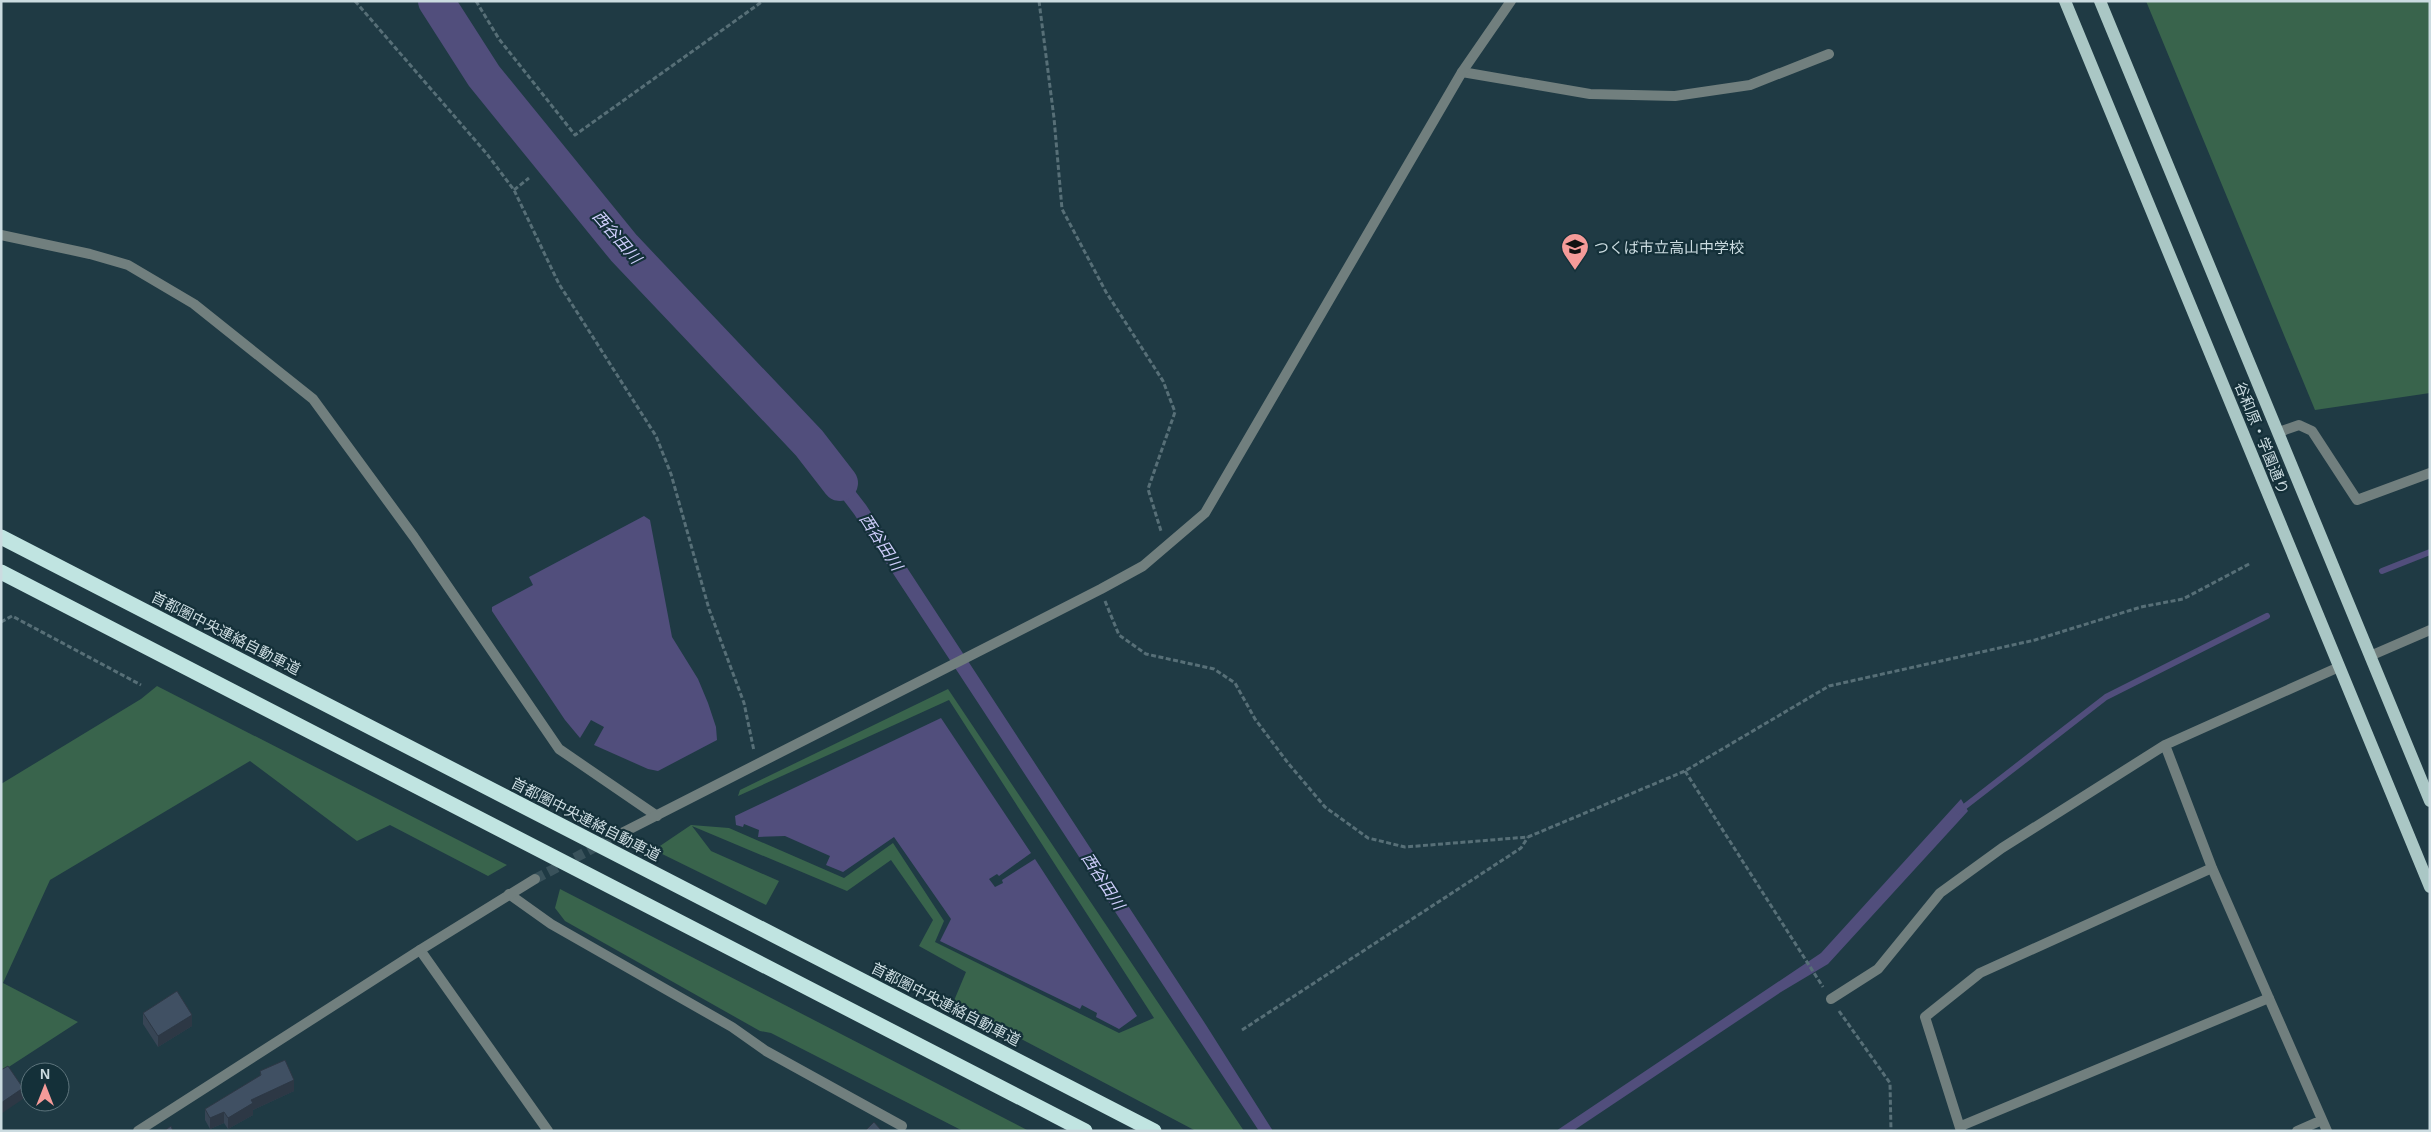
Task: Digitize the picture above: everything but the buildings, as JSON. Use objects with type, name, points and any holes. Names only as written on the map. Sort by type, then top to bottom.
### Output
[{"type":"highway","name":"首都圏中央連絡自動車道","points":[[1,537],[1154,1131]]},
{"type":"highway","points":[[1,572],[1085,1131]]},
{"type":"main road","name":"谷和原・学園通り","points":[[2065,1],[2430,887]]},
{"type":"main road","name":"谷和原・学園通り","points":[[2100,1],[2430,801]]},
{"type":"street","points":[[620,834],[1143,566],[1205,513],[1462,72],[1511,1]]},
{"type":"street","points":[[1462,72],[1590,94],[1675,96],[1750,85],[1829,54]]},
{"type":"street","points":[[1,235],[90,254],[128,265],[194,304],[313,399],[414,537],[559,749],[657,816]]},
{"type":"street","points":[[2279,432],[2299,425],[2312,431],[2356,500],[2430,473]]},
{"type":"street","points":[[2370,656],[2430,630]]},
{"type":"street","points":[[1831,999],[1878,969],[1940,893],[2002,848],[2164,745],[2339,667]]},
{"type":"street","points":[[2164,745],[2212,868],[2326,1131]]},
{"type":"street","points":[[2212,868],[1980,973],[1925,1017],[1961,1129],[2269,998]]},
{"type":"street","points":[[138,1131],[420,950],[536,879]]},
{"type":"street","points":[[509,894],[551,924],[732,1026],[766,1051],[902,1126]]},
{"type":"street","points":[[420,950],[548,1131]]},
{"type":"street","points":[[2297,1131],[2322,1120]]},
{"type":"path","points":[[355,1],[487,154],[514,190],[559,284],[615,375],[656,436],[670,474],[709,610],[744,703],[756,763]]},
{"type":"path","points":[[476,1],[499,39],[576,135],[763,1]]},
{"type":"path","points":[[1039,1],[1054,118],[1062,209],[1106,292],[1163,381],[1175,412],[1148,489],[1165,547]]},
{"type":"path","points":[[514,190],[529,178]]},
{"type":"path","points":[[1101,589],[1119,635],[1146,654],[1214,668],[1235,683],[1255,719],[1288,763],[1325,807],[1368,838],[1404,847],[1528,837],[1685,771],[1829,686],[2036,640],[2142,607],[2183,599],[2251,563]]},
{"type":"path","points":[[1,622],[12,616],[141,685]]},
{"type":"path","points":[[1685,771],[1831,999],[1890,1082],[1891,1131]]},
{"type":"path","points":[[1242,1030],[1521,848],[1528,837]]},
{"type":"green space","points":[[2146,1],[2430,1],[2430,393],[2315,410]]},
{"type":"green space","points":[[157,686],[507,865],[488,876],[390,825],[357,841],[250,761],[50,880],[3,983],[78,1022],[1,1072],[1,784],[141,699]]},
{"type":"green space","points":[[948,689],[1244,1131],[1196,1131],[953,1003],[966,972],[919,946],[933,920],[891,860],[847,891],[692,826],[711,851],[779,881],[766,905],[654,850],[691,825],[729,828],[844,878],[893,843],[944,921],[935,942],[1119,1033],[1154,1018],[949,700],[738,796],[740,790]]},
{"type":"green space","points":[[560,889],[1029,1131],[963,1131],[771,1033],[760,1031],[565,921],[555,908]]},
{"type":"water","points":[[815,439],[866,505],[1206,1025],[1273,1131],[1259,1131],[854,514],[804,448]]},
{"type":"water","points":[[644,516],[650,520],[672,637],[698,679],[716,727],[717,740],[658,771],[648,769],[594,745],[604,727],[591,720],[580,738],[565,720],[492,611],[492,607],[533,585],[529,577]]},
{"type":"water","points":[[941,718],[1031,853],[999,876],[997,874],[989,879],[995,887],[1003,883],[1002,880],[1035,859],[1137,1016],[1119,1029],[1096,1017],[1097,1013],[1082,1005],[1080,1009],[940,941],[951,919],[894,837],[843,872],[826,865],[830,856],[785,836],[758,837],[759,830],[744,824],[743,827],[736,825],[735,816]]},
{"type":"water","points":[[1961,799],[1968,811],[1828,964],[1781,992],[1573,1131],[1556,1131],[1821,953]]},
{"type":"waterway","name":"西谷田川","points":[[436,1],[484,76],[624,248],[809,443],[840,483]]},
{"type":"waterway","points":[[2382,571],[2430,552]]},
{"type":"waterway","points":[[1959,811],[2106,697],[2267,616]]},
{"type":"tunnel","points":[[535,879],[620,834]]},
{"type":"place","name":"つくば市立高山中学校","points":[[1575,271]]}]
